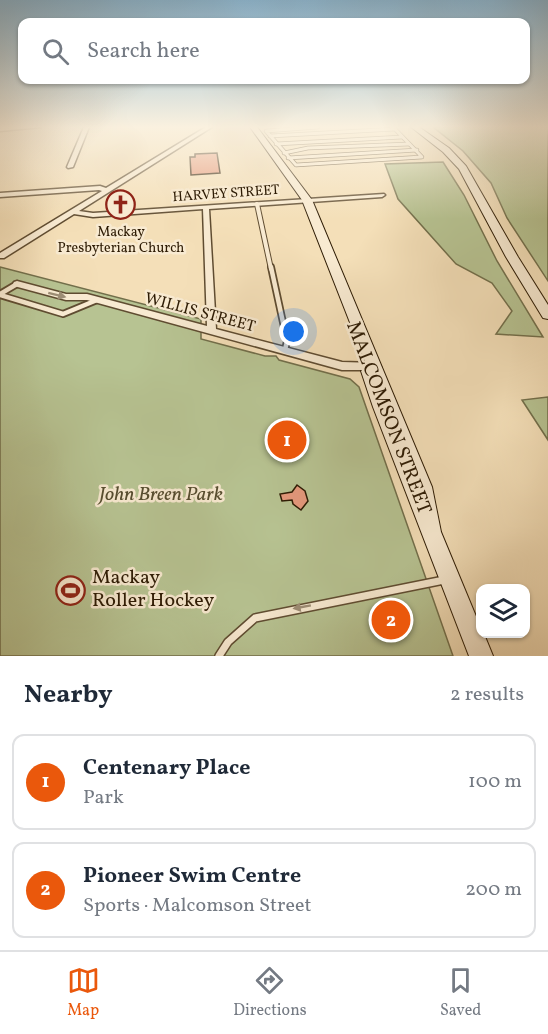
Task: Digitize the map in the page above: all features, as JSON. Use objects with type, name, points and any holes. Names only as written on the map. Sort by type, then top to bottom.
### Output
[{"type":"main road","name":"MALCOMSON STREET","points":[[276,158],[307,200],[348,306],[348,316],[372,367],[411,487],[432,530],[481,656]]},
{"type":"main road","points":[[453,158],[463,168],[512,257],[548,315]]},
{"type":"main road","points":[[512,257],[548,306]]},
{"type":"street","points":[[70,167],[74,158]]},
{"type":"street","points":[[1,256],[161,158]]},
{"type":"street","points":[[0,195],[100,189],[107,191]]},
{"type":"street","name":"HARVEY STREET","points":[[73,212],[93,215],[382,195]]},
{"type":"street","points":[[206,207],[212,331]]},
{"type":"street","name":"WILLIS STREET","points":[[17,284],[66,297],[97,300],[342,366],[372,367]]},
{"type":"lane","points":[[288,158],[294,158]]},
{"type":"lane","points":[[288,158],[293,164],[300,165],[413,158]]},
{"type":"lane","points":[[257,204],[287,341],[284,351]]},
{"type":"lane","points":[[0,295],[10,286],[17,284]]},
{"type":"lane","points":[[0,295],[63,314],[97,300]]},
{"type":"lane","points":[[219,656],[228,642],[255,618],[451,579]]},
{"type":"green space","points":[[469,158],[548,158],[548,281],[507,218],[491,183]]},
{"type":"green space","points":[[443,162],[464,195],[497,261],[543,337],[496,334],[512,311],[492,283],[456,264],[398,199],[385,164]]},
{"type":"green space","name":"John Breen Park","points":[[0,267],[201,319],[201,339],[265,356],[276,356],[279,360],[350,379],[359,387],[453,656],[0,656]]},
{"type":"green space","points":[[548,397],[548,440],[522,400]]},
{"type":"building","points":[[190,158],[218,158],[220,173],[191,175]]},
{"type":"building","points":[[297,485],[305,491],[308,501],[301,510],[293,504],[292,500],[282,501],[280,494],[292,492]]},
{"type":"place","name":"Mackay Presbyterian Church","points":[[121,205]]},
{"type":"place","name":"Centenary Place","points":[[287,440]]},
{"type":"place","name":"Mackay Roller Hockey","points":[[71,590]]},
{"type":"place","name":"Pioneer Swim Centre","points":[[391,620]]}]
